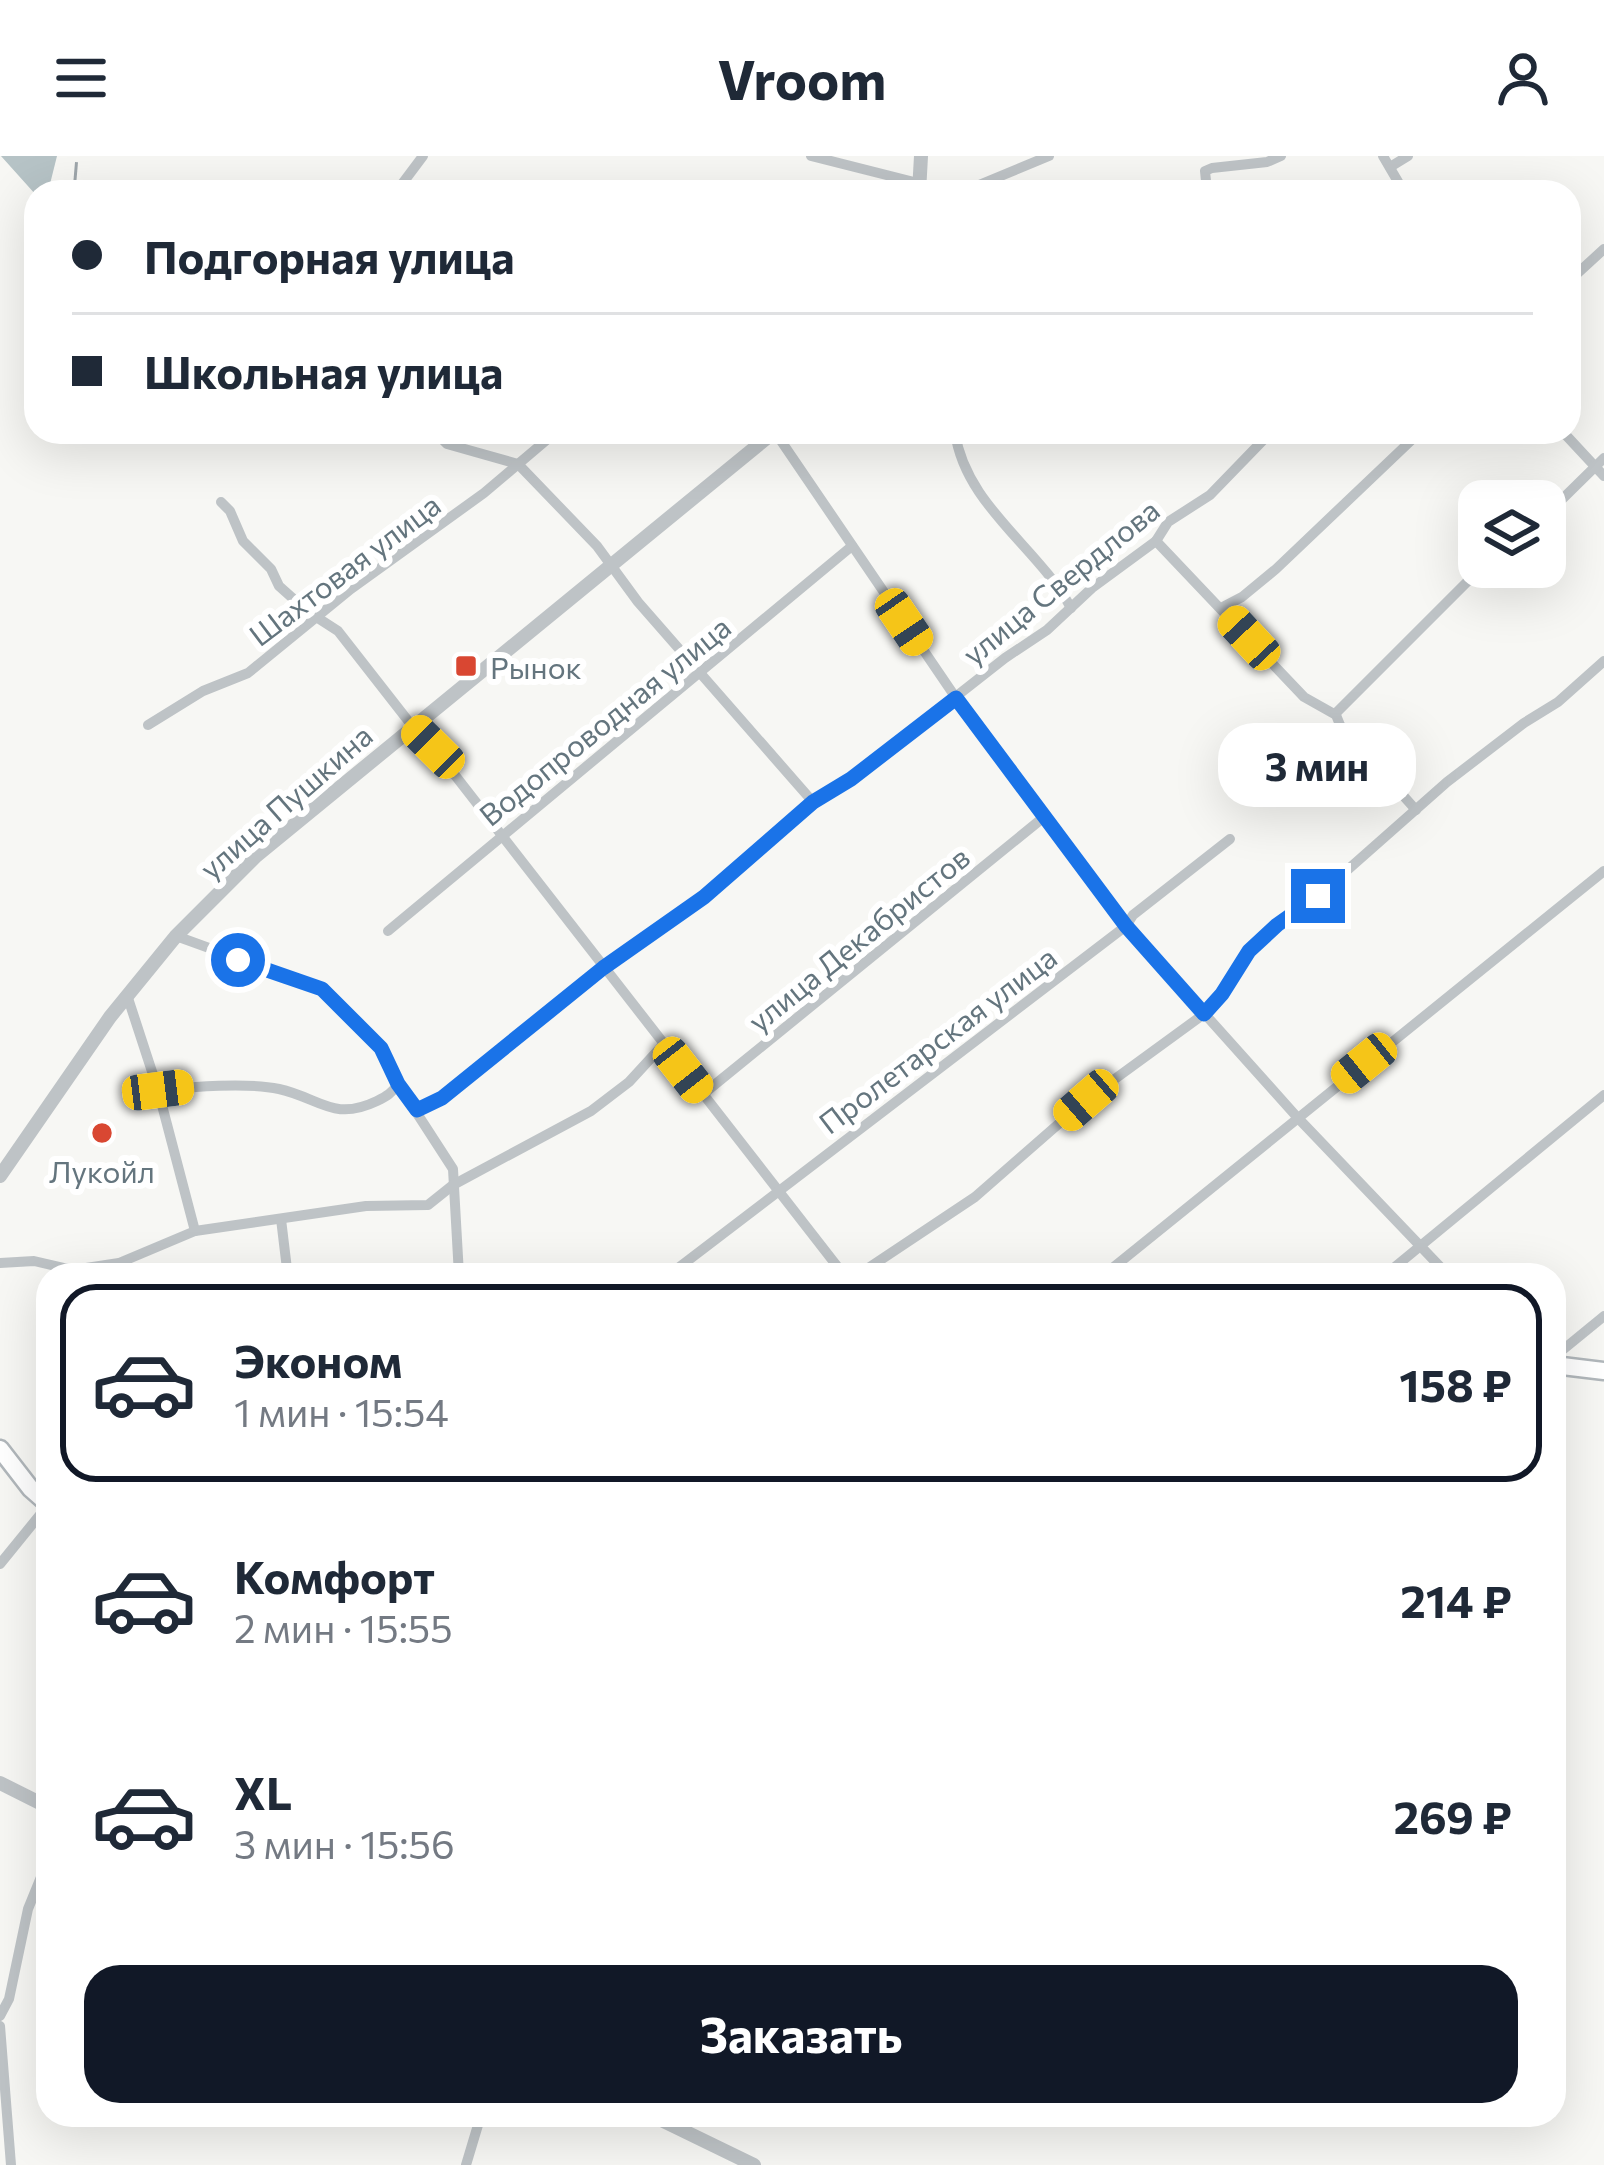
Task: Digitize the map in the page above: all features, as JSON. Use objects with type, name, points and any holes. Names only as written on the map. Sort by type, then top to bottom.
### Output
[{"type":"main road","points":[[1566,1363],[1604,1371]]},
{"type":"main road","points":[[0,1449],[36,1493]]},
{"type":"street","points":[[811,156],[894,180]]},
{"type":"street","points":[[991,180],[1049,156]]},
{"type":"street","points":[[1206,180],[1205,171],[1212,168],[1281,156]]},
{"type":"street","points":[[1386,162],[1408,156]]},
{"type":"street","points":[[1581,270],[1604,249]]},
{"type":"street","points":[[447,444],[518,464],[597,546],[638,602],[813,802]]},
{"type":"street","name":"Шахтовая улица","points":[[148,725],[203,691],[248,674],[351,589],[484,494],[542,444]]},
{"type":"street","name":"улица Пушкина","points":[[0,1176],[34,1123],[176,935],[256,856],[760,444]]},
{"type":"street","points":[[783,444],[956,698],[1126,926],[1297,1118],[1436,1263]]},
{"type":"street","points":[[959,444],[970,477],[988,505],[1060,587],[1071,608]]},
{"type":"street","name":"улица Свердлова","points":[[417,1110],[442,1098],[603,968],[704,897],[813,802],[851,779],[1047,629],[1092,588],[1156,541],[1168,522],[1210,494],[1259,444]]},
{"type":"street","points":[[1221,608],[1276,569],[1407,444]]},
{"type":"street","points":[[1566,498],[1601,467],[1576,444]]},
{"type":"street","points":[[221,502],[243,541],[271,569],[279,586],[338,631],[433,747],[835,1263]]},
{"type":"street","points":[[1156,541],[1304,698],[1335,714],[1416,810]]},
{"type":"street","name":"Водопроводная улица","points":[[388,931],[852,546]]},
{"type":"street","points":[[1335,714],[1461,588]]},
{"type":"street","points":[[876,1263],[975,1196],[1086,1100],[1204,1014],[1249,951],[1277,925],[1604,661]]},
{"type":"street","name":"улица Декабристов","points":[[702,1095],[1044,817]]},
{"type":"street","name":"Пролетарская улица","points":[[684,1263],[1126,926],[1133,915],[1230,839]]},
{"type":"street","points":[[1118,1263],[1604,871]]},
{"type":"street","points":[[176,935],[322,989],[381,1048],[398,1084],[453,1169],[458,1263]]},
{"type":"street","points":[[128,995],[195,1231]]},
{"type":"street","points":[[119,1263],[195,1231],[366,1206],[428,1205],[453,1185],[591,1111],[629,1082],[663,1045]]},
{"type":"street","points":[[158,1090],[196,1086],[278,1089],[329,1108],[357,1110],[392,1093],[398,1084]]},
{"type":"street","points":[[1399,1263],[1604,1095]]},
{"type":"street","points":[[281,1220],[287,1263]]},
{"type":"street","points":[[0,1263],[43,1263]]},
{"type":"street","points":[[1566,1350],[1604,1316]]},
{"type":"street","points":[[0,1564],[36,1519]]},
{"type":"street","points":[[0,1783],[36,1801]]},
{"type":"street","points":[[0,2016],[9,1999],[36,1889]]},
{"type":"street","points":[[0,2026],[3,2117],[11,2165]]},
{"type":"street","points":[[466,2165],[477,2127]]},
{"type":"street","points":[[676,2127],[754,2165]]},
{"type":"shaded area","points":[[1,156],[57,156],[51,180],[24,182]]},
{"type":"railway","points":[[75,180],[77,156]]},
{"type":"place","name":"Рынок","points":[[466,666]]},
{"type":"place","name":"Лукойл","points":[[102,1133]]},
{"type":"route","points":[[238,960],[322,989],[381,1048],[417,1110],[442,1098],[603,968],[704,897],[813,802],[851,779],[956,698],[1126,926],[1204,1014],[1249,951],[1318,896]]}]
